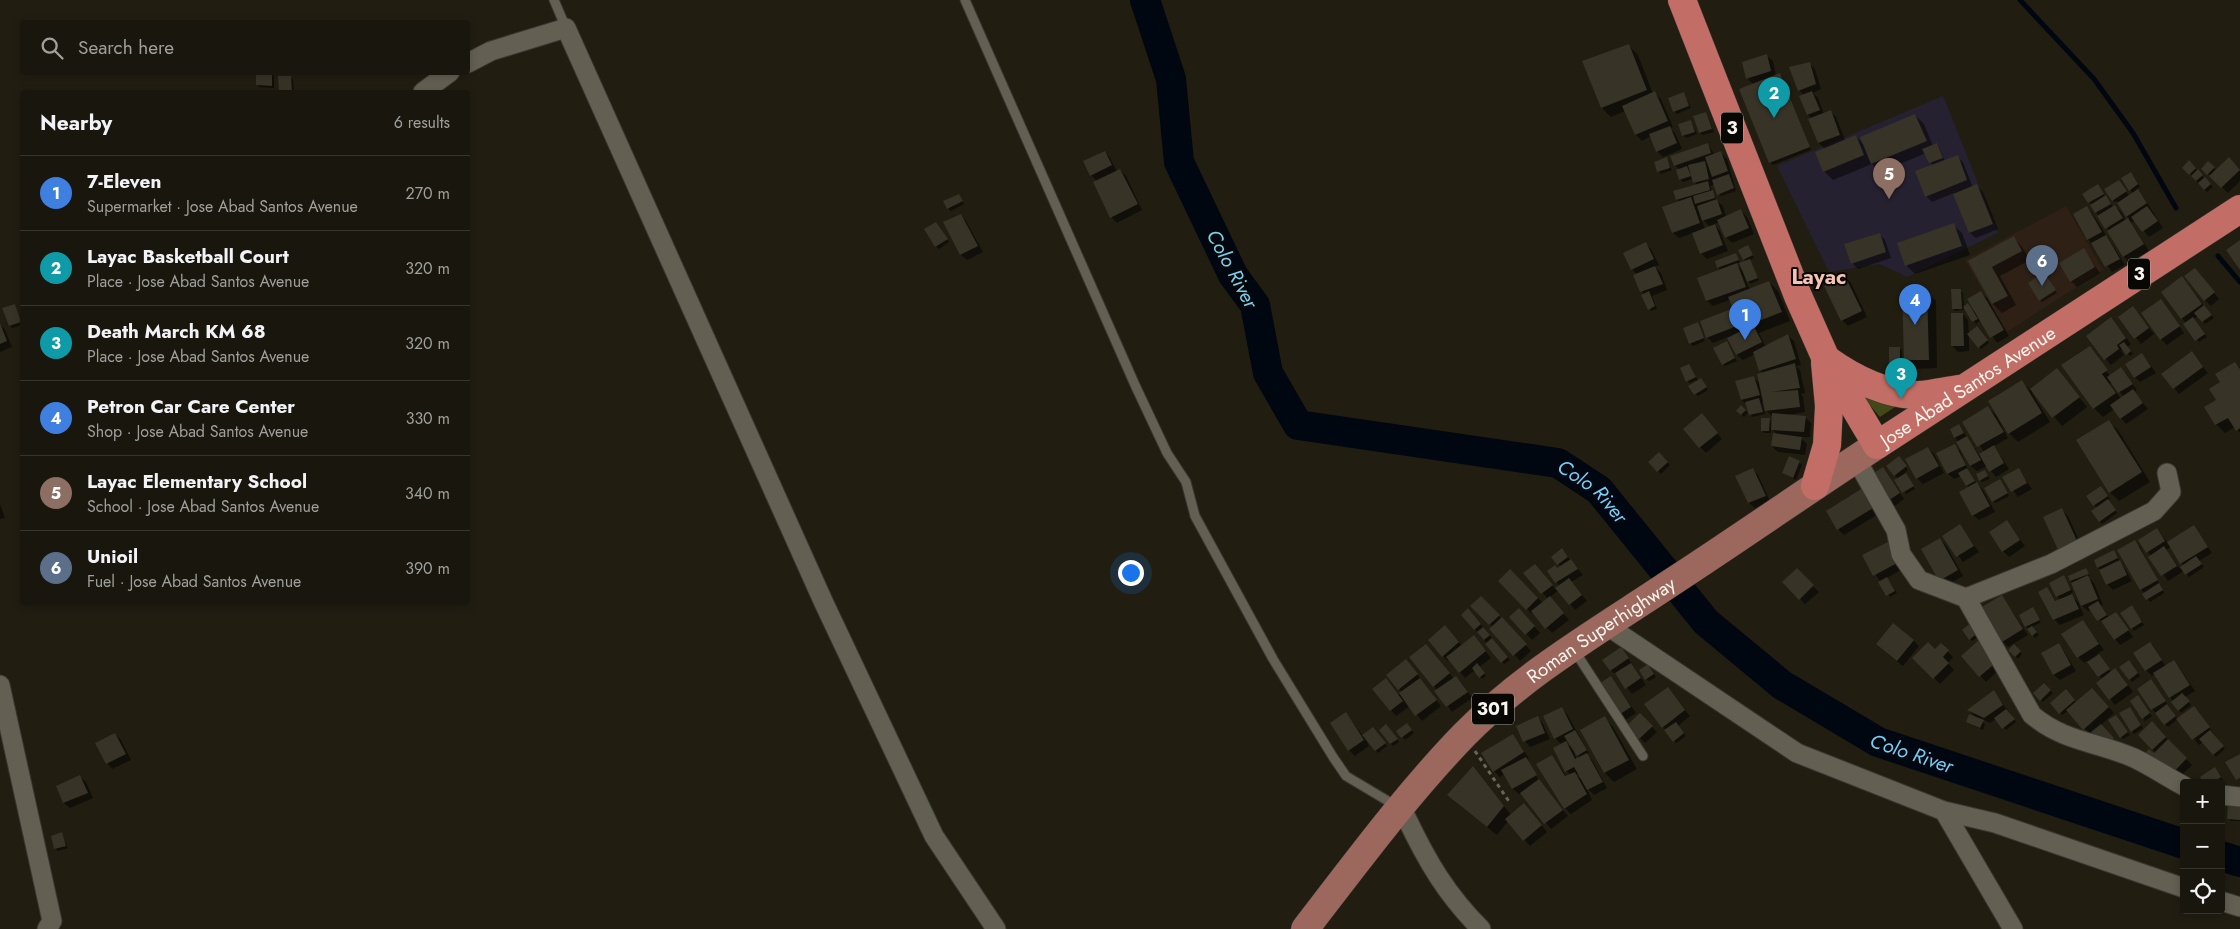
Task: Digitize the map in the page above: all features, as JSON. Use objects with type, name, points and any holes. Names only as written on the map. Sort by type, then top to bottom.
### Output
[{"type":"highway","name":"Jose Abad Santos Avenue","points":[[1682,0],[1782,257],[1867,452],[2240,209]]},
{"type":"highway","name":"3","points":[[1826,358],[1849,375],[1891,390],[1917,395],[1964,388]]},
{"type":"highway","points":[[1815,486],[1827,445],[1829,406],[1826,358]]},
{"type":"main road","name":"Roman Superhighway","points":[[1305,929],[1464,735],[1518,687],[1571,646],[1716,554],[1867,452]]},
{"type":"street","points":[[470,62],[491,51],[566,28],[823,601],[934,836],[996,929]]},
{"type":"street","points":[[426,90],[446,75]]},
{"type":"street","points":[[1867,452],[1896,530],[1901,554],[1919,580],[1966,598],[2032,714],[2048,727],[2066,737],[2133,758],[2180,784]]},
{"type":"street","points":[[1966,598],[2051,564],[2154,511],[2171,492],[2167,473]]},
{"type":"street","points":[[1611,622],[1797,753],[1944,811],[1995,823],[2180,887]]},
{"type":"street","points":[[0,685],[7,754],[52,921],[47,929]]},
{"type":"street","points":[[2225,795],[2240,797]]},
{"type":"street","points":[[1944,811],[2013,929]]},
{"type":"street","points":[[1398,815],[1458,906],[1481,929]]},
{"type":"street","points":[[2225,902],[2240,907]]},
{"type":"lane","points":[[554,0],[566,28]]},
{"type":"lane","points":[[964,0],[1151,419],[1167,453],[1186,482],[1195,516],[1273,659],[1332,757],[1346,776],[1398,815]]},
{"type":"lane","points":[[1571,646],[1643,756]]},
{"type":"path","points":[[1464,735],[1510,803]]},
{"type":"shaded area","points":[[1943,96],[1998,233],[1907,277],[1880,264],[1829,272],[1777,166]]},
{"type":"shaded area","points":[[2066,206],[2103,270],[2007,332],[1965,260]]},
{"type":"green space","points":[[1857,384],[1910,397],[1880,417],[1867,402]]},
{"type":"building","points":[[1629,44],[1647,90],[1601,108],[1582,61]]},
{"type":"building","points":[[1767,54],[1771,71],[1746,79],[1742,62]]},
{"type":"building","points":[[1810,62],[1816,84],[1798,91],[1789,67]]},
{"type":"building","points":[[1780,73],[1810,147],[1769,163],[1739,89]]},
{"type":"building","points":[[256,75],[272,75],[272,86],[256,85]]},
{"type":"building","points":[[278,76],[291,76],[292,90],[279,90]]},
{"type":"building","points":[[1655,91],[1668,121],[1635,135],[1622,106]]},
{"type":"building","points":[[1812,91],[1820,110],[1807,115],[1799,96]]},
{"type":"building","points":[[1684,92],[1689,106],[1673,112],[1668,98]]},
{"type":"building","points":[[1831,110],[1840,135],[1818,143],[1808,119]]},
{"type":"building","points":[[1706,112],[1712,129],[1699,133],[1693,116]]},
{"type":"building","points":[[1915,114],[1927,141],[1871,164],[1860,137]]},
{"type":"building","points":[[1691,120],[1695,132],[1682,136],[1678,124]]},
{"type":"building","points":[[1670,126],[1677,143],[1656,152],[1649,134]]},
{"type":"building","points":[[1856,135],[1864,155],[1823,172],[1815,152]]},
{"type":"building","points":[[1708,143],[1711,153],[1674,166],[1670,156]]},
{"type":"building","points":[[1937,143],[1943,158],[1929,163],[1922,149]]},
{"type":"building","points":[[1105,151],[1112,165],[1090,176],[1083,161]]},
{"type":"building","points":[[1721,151],[1728,171],[1712,177],[1705,157]]},
{"type":"building","points":[[1958,155],[1967,180],[1925,197],[1915,171]]},
{"type":"building","points":[[1667,157],[1670,168],[1657,172],[1654,162]]},
{"type":"building","points":[[2229,157],[2240,170],[2221,188],[2209,176]]},
{"type":"building","points":[[2189,160],[2196,168],[2189,175],[2182,168]]},
{"type":"building","points":[[1705,161],[1709,179],[1693,183],[1688,165]]},
{"type":"building","points":[[2208,161],[2215,167],[2207,175],[2201,169]]},
{"type":"building","points":[[1687,166],[1691,176],[1679,180],[1676,170]]},
{"type":"building","points":[[1120,169],[1138,204],[1110,218],[1093,182]]},
{"type":"building","points":[[2198,169],[2203,175],[2196,181],[2191,176]]},
{"type":"building","points":[[2131,172],[2138,184],[2129,191],[2121,178]]},
{"type":"building","points":[[1729,174],[1734,188],[1717,195],[1712,180]]},
{"type":"building","points":[[2205,177],[2211,184],[2204,190],[2198,183]]},
{"type":"building","points":[[2119,180],[2127,191],[2112,201],[2104,189]]},
{"type":"building","points":[[1708,181],[1710,190],[1676,200],[1673,191]]},
{"type":"building","points":[[1977,184],[1993,224],[1969,233],[1953,194]]},
{"type":"building","points":[[2098,184],[2104,194],[2088,203],[2082,194]]},
{"type":"building","points":[[2138,189],[2147,203],[2126,217],[2117,203]]},
{"type":"building","points":[[1713,190],[1715,198],[1695,204],[1693,196]]},
{"type":"building","points":[[959,194],[963,201],[947,209],[943,201]]},
{"type":"building","points":[[2106,195],[2111,204],[2095,213],[2090,205]]},
{"type":"building","points":[[1691,197],[1700,223],[1672,233],[1662,207]]},
{"type":"building","points":[[1717,199],[1722,214],[1702,221],[1697,206]]},
{"type":"building","points":[[2115,205],[2123,218],[2105,229],[2097,216]]},
{"type":"building","points":[[2087,206],[2102,232],[2087,240],[2073,214]]},
{"type":"building","points":[[2147,206],[2158,221],[2142,232],[2131,217]]},
{"type":"building","points":[[1741,209],[1749,228],[1725,238],[1717,220]]},
{"type":"building","points":[[961,214],[978,246],[960,255],[943,222]]},
{"type":"building","points":[[2128,218],[2144,244],[2123,257],[2107,231]]},
{"type":"building","points":[[936,222],[948,239],[935,247],[924,229]]},
{"type":"building","points":[[1954,223],[1962,246],[1905,266],[1897,243]]},
{"type":"building","points":[[1715,224],[1723,245],[1700,254],[1692,233]]},
{"type":"building","points":[[1880,233],[1886,252],[1851,264],[1844,244]]},
{"type":"building","points":[[2106,235],[2120,259],[2105,267],[2091,243]]},
{"type":"building","points":[[2014,236],[2022,251],[1992,267],[2008,296],[1992,304],[1968,261]]},
{"type":"building","points":[[2240,240],[2240,270],[2226,250]]},
{"type":"building","points":[[1646,242],[1654,259],[1631,270],[1623,253]]},
{"type":"building","points":[[1748,245],[1753,255],[1743,260],[1738,250]]},
{"type":"building","points":[[2084,248],[2095,267],[2070,282],[2059,263]]},
{"type":"building","points":[[1736,253],[1739,260],[1717,268],[1715,261]]},
{"type":"building","points":[[1750,259],[1758,278],[1747,282],[1739,263]]},
{"type":"building","points":[[1737,263],[1746,287],[1706,301],[1697,278]]},
{"type":"building","points":[[1655,266],[1663,284],[1640,292],[1633,275]]},
{"type":"building","points":[[2195,268],[2215,292],[2204,301],[2184,276]]},
{"type":"building","points":[[2044,272],[2056,290],[2039,301],[2028,283]]},
{"type":"building","points":[[1845,276],[1862,311],[1841,321],[1824,286]]},
{"type":"building","points":[[2182,276],[2202,304],[2181,319],[2161,292]]},
{"type":"building","points":[[1769,281],[1782,312],[1741,328],[1728,297]]},
{"type":"building","points":[[1951,289],[1961,289],[1962,309],[1952,309]]},
{"type":"building","points":[[1927,290],[1929,360],[1904,360],[1902,291]]},
{"type":"building","points":[[1649,291],[1655,306],[1648,310],[1641,295]]},
{"type":"building","points":[[1981,291],[2004,330],[1990,338],[1967,299]]},
{"type":"building","points":[[2161,299],[2180,326],[2160,340],[2141,313]]},
{"type":"building","points":[[1968,303],[1978,319],[1972,322],[1963,307]]},
{"type":"building","points":[[15,304],[20,322],[9,326],[2,308]]},
{"type":"building","points":[[2204,305],[2212,315],[2202,322],[2194,313]]},
{"type":"building","points":[[2133,306],[2149,328],[2134,339],[2118,317]]},
{"type":"building","points":[[1731,309],[1737,326],[1706,338],[1700,321]]},
{"type":"building","points":[[1951,313],[1963,313],[1964,346],[1951,346]]},
{"type":"building","points":[[2111,317],[2126,338],[2117,345],[2119,349],[2104,360],[2086,336]]},
{"type":"building","points":[[2193,317],[2205,334],[2195,341],[2183,324]]},
{"type":"building","points":[[1698,322],[1704,338],[1689,344],[1683,328]]},
{"type":"building","points":[[0,323],[7,341],[0,344]]},
{"type":"building","points":[[1753,325],[1762,342],[1736,355],[1727,338]]},
{"type":"building","points":[[1977,326],[1988,340],[1978,348],[1967,334]]},
{"type":"building","points":[[1788,334],[1796,359],[1759,371],[1753,352]]},
{"type":"building","points":[[1727,341],[1735,358],[1722,365],[1713,348]]},
{"type":"building","points":[[2124,342],[2131,351],[2126,355],[2119,345]]},
{"type":"building","points":[[2090,346],[2108,370],[2102,374],[2116,393],[2093,409],[2061,365]]},
{"type":"building","points":[[1889,347],[1900,347],[1900,364],[1889,364]]},
{"type":"building","points":[[2192,351],[2203,367],[2173,389],[2161,374]]},
{"type":"building","points":[[2142,353],[2151,367],[2134,378],[2125,364]]},
{"type":"building","points":[[2235,362],[2240,369],[2240,428],[2236,431],[2228,418],[2215,425],[2204,407],[2216,400],[2209,389],[2220,382],[2215,374]]},
{"type":"building","points":[[1795,363],[1800,388],[1770,392],[1798,390],[1800,407],[1765,411],[1757,374]]},
{"type":"building","points":[[1689,364],[1696,377],[1686,382],[1680,368]]},
{"type":"building","points":[[2121,367],[2133,384],[2118,393],[2107,377]]},
{"type":"building","points":[[2057,368],[2080,397],[2052,418],[2030,389]]},
{"type":"building","points":[[1754,376],[1760,395],[1741,400],[1735,381]]},
{"type":"building","points":[[1701,378],[1707,387],[1694,395],[1688,386]]},
{"type":"building","points":[[2022,380],[2042,413],[2008,434],[1988,401]]},
{"type":"building","points":[[2133,389],[2143,403],[2120,419],[2110,405]]},
{"type":"building","points":[[1759,398],[1763,412],[1749,415],[1745,402]]},
{"type":"building","points":[[1741,405],[1746,410],[1741,415],[1736,411]]},
{"type":"building","points":[[1988,406],[2004,432],[1977,447],[1962,422]]},
{"type":"building","points":[[1702,413],[1718,433],[1699,448],[1683,429]]},
{"type":"building","points":[[1772,413],[1806,416],[1804,432],[1771,430]]},
{"type":"building","points":[[1761,418],[1770,418],[1769,431],[1761,431]]},
{"type":"building","points":[[2109,420],[2142,472],[2109,493],[2076,440]]},
{"type":"building","points":[[1959,424],[1964,433],[1954,438],[1950,429]]},
{"type":"building","points":[[1773,433],[1802,437],[1800,450],[1771,446]]},
{"type":"building","points":[[1967,436],[1981,460],[1970,466],[1956,442]]},
{"type":"building","points":[[1955,444],[1966,465],[1947,474],[1936,453]]},
{"type":"building","points":[[1994,445],[2004,463],[1989,472],[1979,454]]},
{"type":"building","points":[[1928,447],[1939,466],[1916,479],[1905,459]]},
{"type":"building","points":[[1659,452],[1668,462],[1657,472],[1648,462]]},
{"type":"building","points":[[1789,456],[1800,461],[1793,478],[1782,473]]},
{"type":"building","points":[[1899,456],[1907,466],[1894,476],[1886,466]]},
{"type":"building","points":[[1883,467],[1900,493],[1886,502],[1869,476]]},
{"type":"building","points":[[1753,468],[1766,496],[1748,503],[1735,476]]},
{"type":"building","points":[[1967,468],[1975,481],[1966,486],[1958,473]]},
{"type":"building","points":[[2019,468],[2027,483],[2011,492],[2002,477]]},
{"type":"building","points":[[1985,470],[1988,476],[1979,481],[1976,474]]},
{"type":"building","points":[[1906,473],[1914,486],[1902,493],[1894,480]]},
{"type":"building","points":[[2000,479],[2008,493],[1992,502],[1984,488]]},
{"type":"building","points":[[1977,482],[1990,506],[1972,516],[1959,492]]},
{"type":"building","points":[[1866,486],[1878,505],[1837,530],[1826,511]]},
{"type":"building","points":[[2101,486],[2108,496],[2093,506],[2086,496]]},
{"type":"building","points":[[2108,499],[2116,510],[2099,522],[2091,511]]},
{"type":"building","points":[[2062,508],[2078,543],[2059,552],[2043,517]]},
{"type":"building","points":[[2007,520],[2020,540],[2002,552],[1989,532]]},
{"type":"building","points":[[1960,524],[1974,546],[1956,557],[1942,536]]},
{"type":"building","points":[[2194,525],[2208,547],[2180,564],[2167,542]]},
{"type":"building","points":[[2157,528],[2165,541],[2146,553],[2138,540]]},
{"type":"building","points":[[1940,538],[1958,570],[1939,581],[1921,549]]},
{"type":"building","points":[[2135,540],[2158,580],[2140,590],[2117,550]]},
{"type":"building","points":[[1888,542],[1899,562],[1873,576],[1862,555]]},
{"type":"building","points":[[2164,546],[2177,566],[2161,576],[2148,557]]},
{"type":"building","points":[[1562,548],[1568,557],[1557,565],[1551,557]]},
{"type":"building","points":[[2114,550],[2118,558],[2097,568],[2094,560]]},
{"type":"building","points":[[2196,556],[2202,564],[2185,575],[2180,567]]},
{"type":"building","points":[[1571,559],[1578,569],[1555,583],[1547,571],[1555,565],[1557,568]]},
{"type":"building","points":[[2120,560],[2127,575],[2106,585],[2099,570]]},
{"type":"building","points":[[1535,564],[1553,585],[1541,594],[1523,573]]},
{"type":"building","points":[[1797,568],[1814,585],[1799,600],[1782,582]]},
{"type":"building","points":[[2086,568],[2089,574],[2070,581],[2068,576]]},
{"type":"building","points":[[1510,569],[1538,598],[1526,610],[1498,581]]},
{"type":"building","points":[[2064,575],[2071,590],[2056,597],[2049,583]]},
{"type":"building","points":[[2088,575],[2098,599],[2081,606],[2071,583]]},
{"type":"building","points":[[1887,577],[1895,591],[1886,596],[1878,582]]},
{"type":"building","points":[[1569,578],[1582,595],[1569,605],[1555,588]]},
{"type":"building","points":[[2159,583],[2163,590],[2146,600],[2142,594]]},
{"type":"building","points":[[2047,587],[2055,601],[2072,594],[2079,609],[2053,620],[2038,592]]},
{"type":"building","points":[[2002,595],[2023,629],[2002,642],[1980,608]]},
{"type":"building","points":[[1481,596],[1500,615],[1489,625],[1470,606]]},
{"type":"building","points":[[1550,596],[1564,613],[1545,629],[1531,611]]},
{"type":"building","points":[[2098,601],[2107,615],[2097,621],[2088,607]]},
{"type":"building","points":[[2132,605],[2142,622],[2131,629],[2120,613]]},
{"type":"building","points":[[2033,607],[2040,620],[2025,627],[2019,615]]},
{"type":"building","points":[[1468,608],[1481,624],[1474,630],[1461,615]]},
{"type":"building","points":[[1519,608],[1535,626],[1525,635],[1509,617]]},
{"type":"building","points":[[2116,612],[2129,630],[2114,640],[2101,621]]},
{"type":"building","points":[[1502,617],[1527,644],[1513,656],[1489,629]]},
{"type":"building","points":[[2083,620],[2099,644],[2077,658],[2061,634]]},
{"type":"building","points":[[1972,622],[1979,632],[1969,640],[1962,630]]},
{"type":"building","points":[[1893,623],[1914,640],[1897,661],[1876,644]]},
{"type":"building","points":[[1445,625],[1459,642],[1442,657],[1428,640]]},
{"type":"building","points":[[2032,626],[2037,632],[2032,636],[2027,629]]},
{"type":"building","points":[[1483,627],[1490,635],[1484,640],[1477,632]]},
{"type":"building","points":[[1474,635],[1486,651],[1459,673],[1446,657]]},
{"type":"building","points":[[1492,638],[1508,657],[1501,663],[1485,644]]},
{"type":"building","points":[[1979,640],[1998,661],[1979,677],[1961,656]]},
{"type":"building","points":[[1928,642],[1935,649],[1941,643],[1949,650],[1943,657],[1949,663],[1933,679],[1912,658]]},
{"type":"building","points":[[2150,642],[2162,660],[2145,671],[2133,653]]},
{"type":"building","points":[[2059,643],[2071,665],[2053,675],[2041,653]]},
{"type":"building","points":[[1426,644],[1450,673],[1433,687],[1409,657]]},
{"type":"building","points":[[2014,644],[2021,651],[2015,657],[2008,650]]},
{"type":"building","points":[[1621,647],[1629,658],[1610,671],[1602,660]]},
{"type":"building","points":[[2099,654],[2110,669],[2098,677],[2087,662]]},
{"type":"building","points":[[1406,659],[1418,674],[1398,690],[1386,675]]},
{"type":"building","points":[[2129,660],[2138,673],[2129,680],[2119,667]]},
{"type":"building","points":[[2174,660],[2190,685],[2169,698],[2153,673]]},
{"type":"building","points":[[1477,663],[1485,673],[1479,678],[1472,668]]},
{"type":"building","points":[[1631,663],[1641,678],[1625,689],[1615,673]]},
{"type":"building","points":[[1648,664],[1654,674],[1645,680],[1639,670]]},
{"type":"building","points":[[2115,668],[2128,685],[2109,700],[2096,683]]},
{"type":"building","points":[[1456,676],[1468,692],[1446,707],[1434,691]]},
{"type":"building","points":[[1611,676],[1631,707],[1617,716],[1597,685]]},
{"type":"building","points":[[1386,678],[1403,701],[1390,711],[1372,689]]},
{"type":"building","points":[[1420,678],[1437,700],[1415,716],[1399,693]]},
{"type":"building","points":[[2151,679],[2166,701],[2151,710],[2137,689]]},
{"type":"building","points":[[2044,683],[2051,690],[2040,701],[2033,693]]},
{"type":"building","points":[[1668,687],[1685,710],[1662,728],[1644,704]]},
{"type":"building","points":[[2092,688],[2109,707],[2083,730],[2066,710]]},
{"type":"building","points":[[2066,689],[2075,700],[2059,714],[2050,703]]},
{"type":"building","points":[[1994,690],[2003,705],[1984,718],[1967,710]]},
{"type":"building","points":[[2182,693],[2190,701],[2178,711],[2171,702]]},
{"type":"building","points":[[2138,695],[2150,713],[2142,719],[2130,701]]},
{"type":"building","points":[[2167,704],[2176,716],[2164,725],[2155,713]]},
{"type":"building","points":[[2194,706],[2210,727],[2192,740],[2176,719]]},
{"type":"building","points":[[1562,707],[1573,729],[1554,739],[1543,716]]},
{"type":"building","points":[[2130,707],[2141,725],[2131,732],[2119,713]]},
{"type":"building","points":[[2006,709],[2015,719],[2002,729],[1994,718]]},
{"type":"building","points":[[1346,712],[1364,740],[1348,751],[1330,723]]},
{"type":"building","points":[[1640,713],[1653,726],[1639,739],[1626,726]]},
{"type":"building","points":[[1969,714],[1984,720],[1980,728],[1966,722]]},
{"type":"building","points":[[2116,715],[2128,732],[2120,738],[2108,720]]},
{"type":"building","points":[[1538,716],[1545,733],[1523,742],[1516,726]]},
{"type":"building","points":[[1605,716],[1629,760],[1604,773],[1580,730]]},
{"type":"building","points":[[2152,721],[2166,737],[2152,750],[2138,735]]},
{"type":"building","points":[[1676,722],[1684,733],[1673,742],[1664,730]]},
{"type":"building","points":[[1407,723],[1412,730],[1401,738],[1396,731]]},
{"type":"building","points":[[1386,724],[1398,739],[1390,744],[1379,730]]},
{"type":"building","points":[[2101,724],[2114,738],[2103,747],[2091,732]]},
{"type":"building","points":[[1373,727],[1386,743],[1375,751],[1362,735]]},
{"type":"building","points":[[1575,730],[1587,750],[1577,756],[1564,736]]},
{"type":"building","points":[[2210,730],[2224,746],[2213,755],[2199,739]]},
{"type":"building","points":[[115,733],[126,754],[106,764],[95,743]]},
{"type":"building","points":[[1513,734],[1524,752],[1493,772],[1481,753]]},
{"type":"building","points":[[2168,739],[2187,758],[2172,774],[2143,755],[2149,749],[2154,753]]},
{"type":"building","points":[[1566,741],[1575,759],[1587,753],[1603,782],[1587,790],[1574,767],[1565,772],[1553,748]]},
{"type":"building","points":[[2240,754],[2240,778],[2236,780],[2225,762]]},
{"type":"building","points":[[1552,755],[1565,776],[1575,772],[1587,794],[1564,809],[1536,764]]},
{"type":"building","points":[[1526,757],[1537,775],[1512,789],[1501,770]]},
{"type":"building","points":[[1473,766],[1504,806],[1487,827],[1447,795]]},
{"type":"building","points":[[2215,767],[2221,777],[2218,779],[2201,779],[2200,777]]},
{"type":"building","points":[[80,775],[88,793],[63,803],[56,786]]},
{"type":"building","points":[[1539,779],[1563,810],[1544,824],[1520,793]]},
{"type":"building","points":[[2228,802],[2240,803],[2240,820],[2227,819]]},
{"type":"building","points":[[1524,803],[1542,825],[1523,841],[1505,819]]},
{"type":"building","points":[[62,832],[66,846],[54,849],[51,836]]},
{"type":"waterway","name":"Colo River","points":[[1145,0],[1171,79],[1179,162],[1233,275],[1255,305],[1268,373],[1298,425],[1558,463],[1599,490],[1706,622],[1782,685],[1878,742],[2180,843]]},
{"type":"waterway","points":[[2020,0],[2094,79],[2133,133],[2176,208]]},
{"type":"waterway","points":[[2218,256],[2240,282]]},
{"type":"waterway","name":"Colo River","points":[[2225,857],[2240,862]]},
{"type":"place","name":"Layac Basketball Court","points":[[1774,118]]},
{"type":"place","name":"Layac Elementary School","points":[[1889,199]]},
{"type":"place","name":"Unioil","points":[[2042,286]]},
{"type":"place","name":"Petron Car Care Center","points":[[1915,325]]},
{"type":"place","name":"7-Eleven","points":[[1745,340]]},
{"type":"place","name":"Death March KM 68","points":[[1901,399]]},
{"type":"district","name":"Layac","points":[[1819,277]]}]
